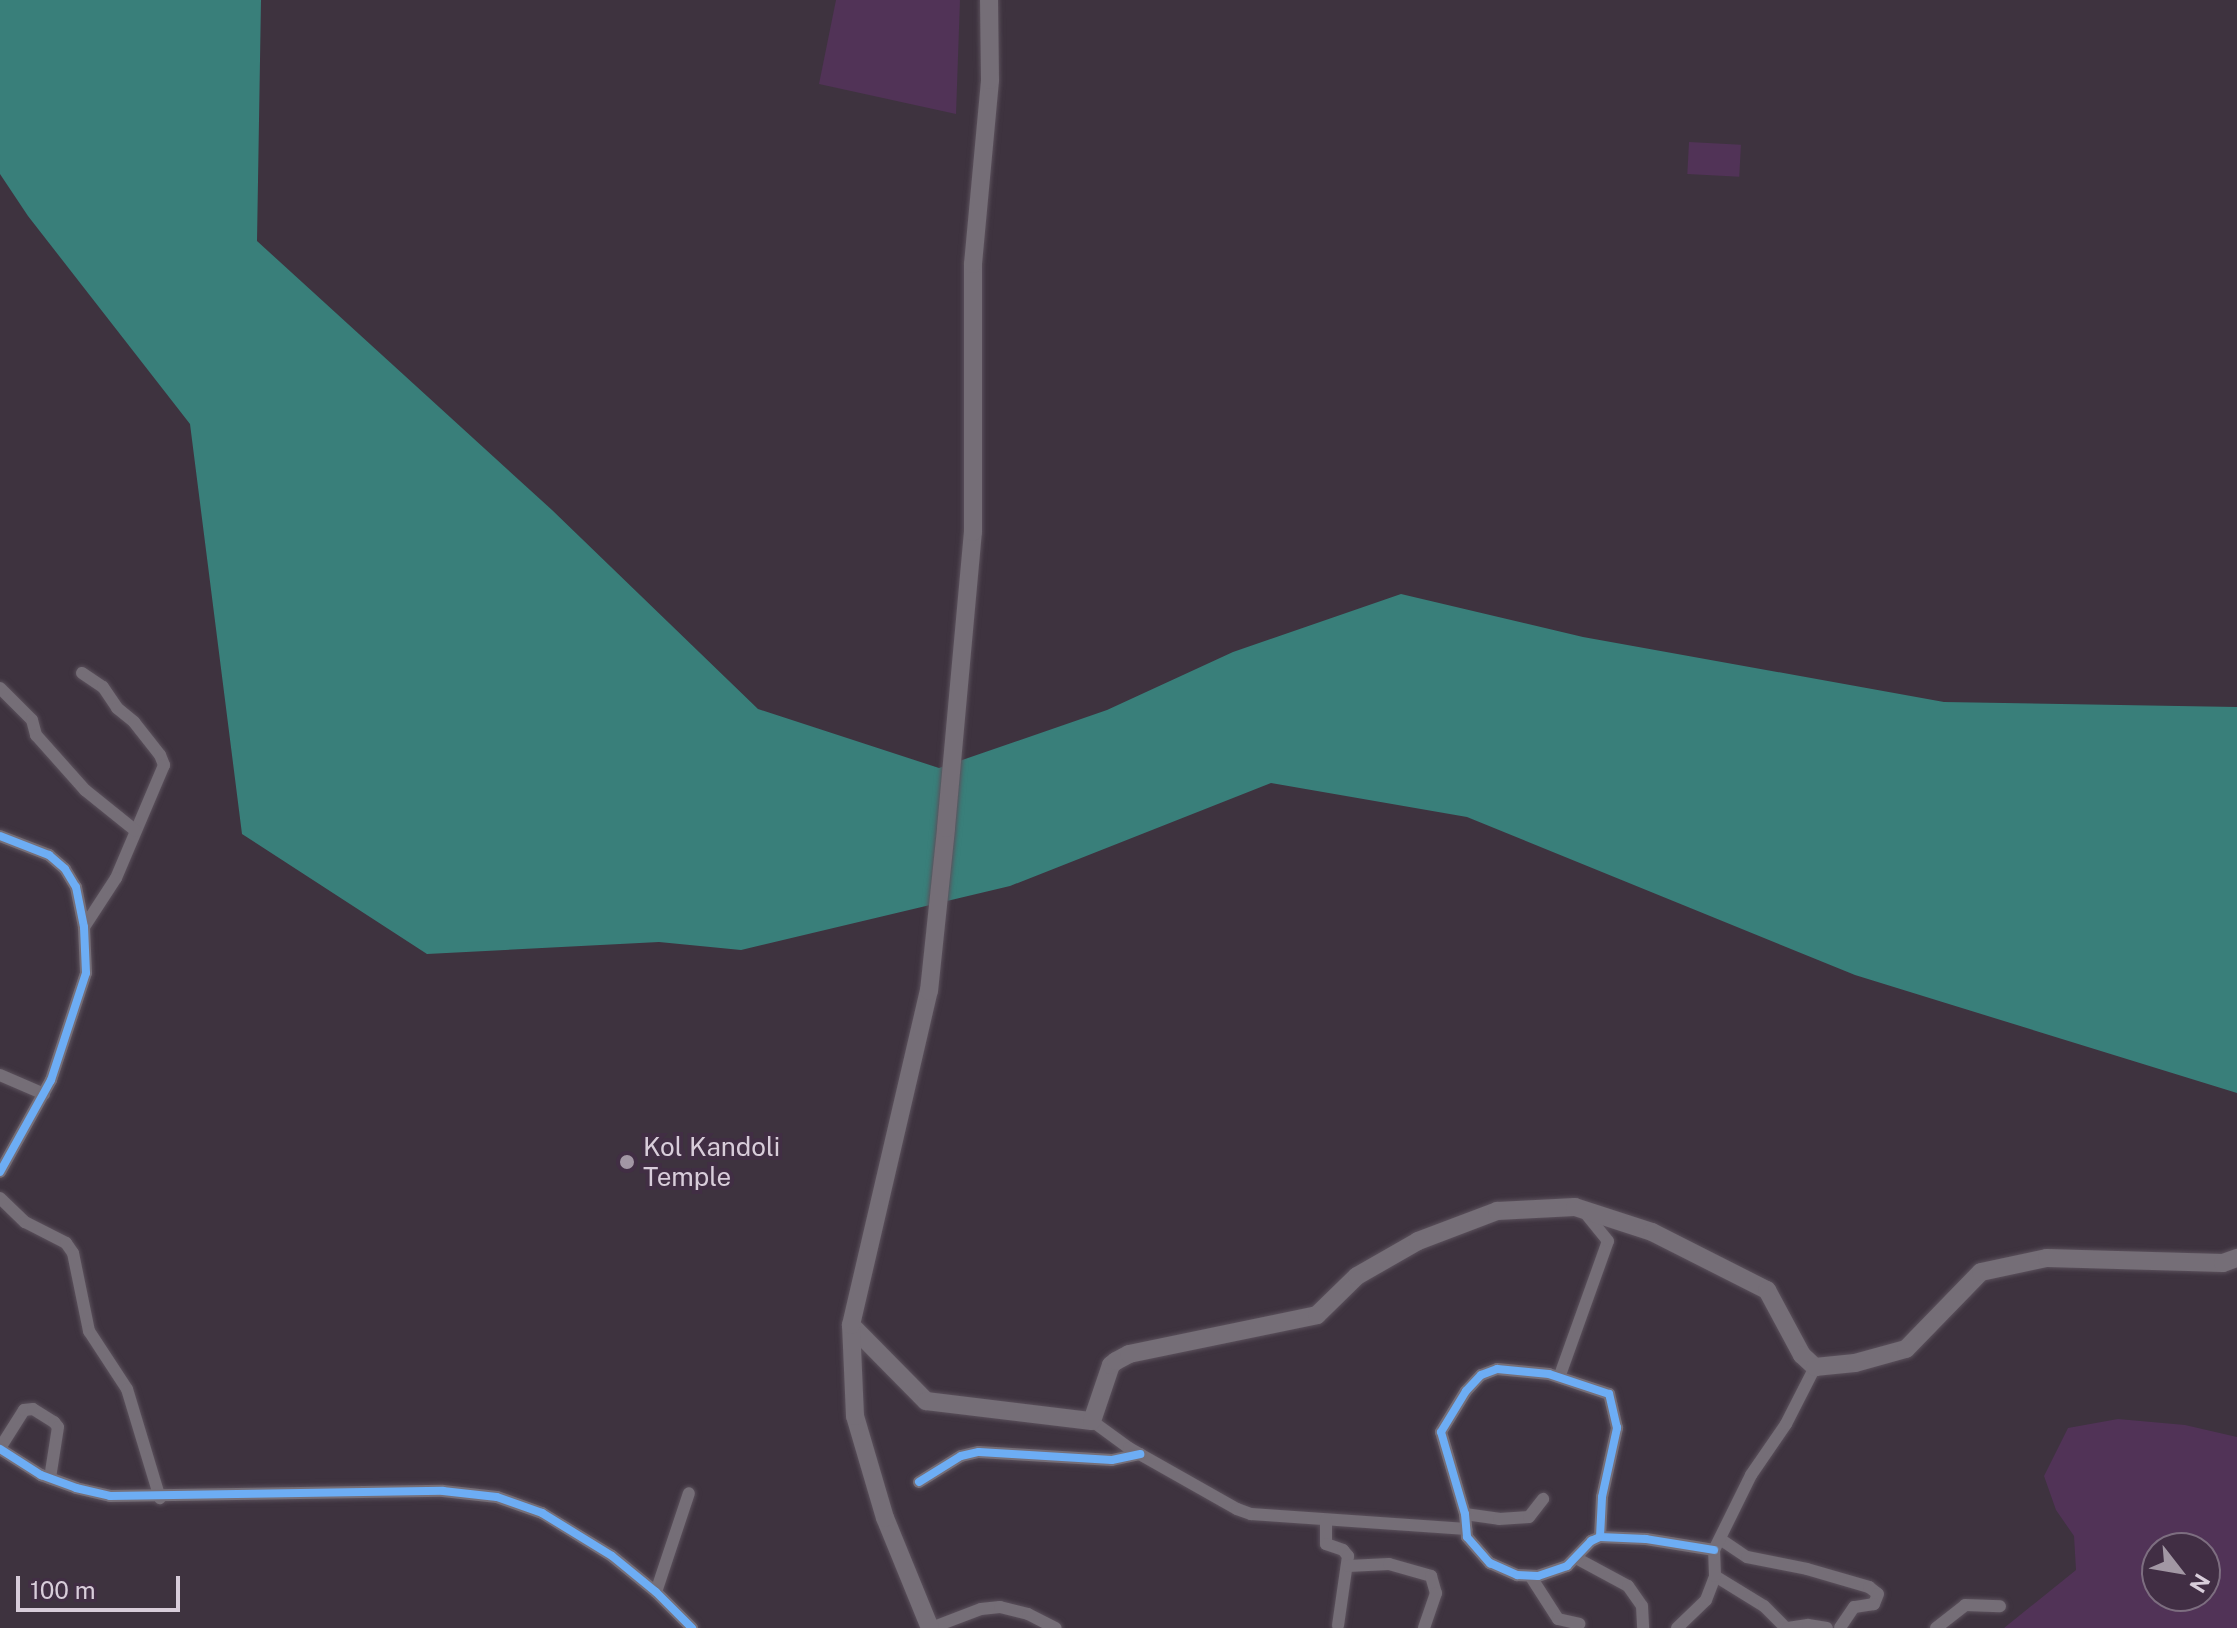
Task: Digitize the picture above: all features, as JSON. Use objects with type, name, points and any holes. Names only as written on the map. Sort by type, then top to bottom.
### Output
[{"type":"main road","points":[[931,1628],[885,1518],[855,1416],[851,1325],[929,991],[973,532],[973,264],[990,80],[989,0]]},
{"type":"main road","points":[[851,1325],[926,1401],[1092,1421],[1111,1365],[1129,1354],[1317,1315],[1357,1276],[1418,1241],[1497,1211],[1544,1207],[1582,1209],[1652,1232],[1767,1290],[1802,1355],[1815,1367],[1855,1363],[1906,1349],[1981,1272],[2047,1258],[2223,1263],[2237,1258]]},
{"type":"street","points":[[82,673],[98,682],[117,708],[134,722],[164,765],[106,898],[84,927]]},
{"type":"street","points":[[0,688],[32,720],[36,735],[85,790],[136,831]]},
{"type":"street","points":[[0,836],[49,855],[65,869],[76,887],[84,927],[86,973],[44,1094],[0,1172]]},
{"type":"street","points":[[0,1075],[44,1094]]},
{"type":"street","points":[[0,1198],[25,1222],[66,1243],[73,1253],[89,1331],[127,1389],[160,1498]]},
{"type":"street","points":[[1560,1375],[1608,1241],[1582,1209]]},
{"type":"street","points":[[1677,1628],[1702,1607],[1715,1576],[1717,1545],[1751,1475],[1786,1424],[1815,1367]]},
{"type":"street","points":[[1600,1537],[1602,1497],[1617,1428],[1612,1400],[1599,1388],[1560,1375],[1508,1369],[1489,1371],[1466,1391],[1445,1420],[1441,1439],[1472,1546],[1490,1563],[1531,1577],[1555,1571],[1600,1537],[1717,1545],[1747,1557],[1807,1569],[1869,1587],[1878,1594],[1874,1604],[1854,1607],[1840,1628]]},
{"type":"street","points":[[50,1478],[58,1427],[33,1409],[24,1410],[0,1448],[50,1478],[110,1496],[160,1498],[443,1491],[497,1497],[542,1513],[612,1556],[656,1592],[692,1628]]},
{"type":"street","points":[[1092,1421],[1140,1454],[1237,1509],[1326,1520],[1466,1529]]},
{"type":"street","points":[[919,1482],[961,1456],[979,1452],[1112,1460],[1140,1454]]},
{"type":"street","points":[[656,1592],[689,1493]]},
{"type":"street","points":[[1465,1514],[1499,1519],[1529,1517],[1543,1499]]},
{"type":"street","points":[[1326,1520],[1325,1541],[1346,1552],[1348,1566],[1338,1625]]},
{"type":"street","points":[[1576,1558],[1633,1591],[1642,1606],[1643,1628]]},
{"type":"street","points":[[1348,1566],[1389,1564],[1431,1576],[1436,1593],[1424,1628]]},
{"type":"street","points":[[1715,1576],[1764,1606],[1787,1628],[1827,1628]]},
{"type":"street","points":[[1531,1577],[1560,1621],[1579,1624]]},
{"type":"street","points":[[1936,1628],[1965,1605],[2000,1606]]},
{"type":"street","points":[[931,1628],[981,1609],[1000,1607],[1028,1614],[1056,1628]]},
{"type":"shaded area","points":[[0,0],[261,0],[257,241],[552,510],[758,709],[939,768],[1107,710],[1233,652],[1401,594],[1583,637],[1944,702],[2237,707],[2237,1093],[1855,975],[1467,817],[1271,783],[1010,886],[741,950],[659,942],[427,954],[242,834],[190,424],[28,216],[0,174]]},
{"type":"shaded area","points":[[836,0],[960,0],[956,114],[819,84]]},
{"type":"shaded area","points":[[1689,142],[1741,145],[1739,177],[1687,174]]},
{"type":"shaded area","points":[[2118,1419],[2185,1425],[2237,1437],[2237,1628],[2004,1628],[2076,1570],[2074,1536],[2056,1510],[2044,1476],[2068,1428]]},
{"type":"cycle path","points":[[0,836],[49,855],[65,869],[76,887],[84,927],[86,973],[51,1080],[0,1172]]},
{"type":"cycle path","points":[[1600,1537],[1602,1497],[1617,1428],[1609,1394],[1549,1374],[1497,1369],[1481,1375],[1466,1391],[1441,1432],[1465,1514],[1467,1537],[1490,1563],[1517,1575],[1538,1576],[1567,1566],[1591,1541],[1600,1537],[1646,1539],[1714,1550]]},
{"type":"cycle path","points":[[0,1449],[41,1475],[110,1496],[443,1491],[497,1497],[542,1513],[612,1556],[656,1592],[692,1628]]},
{"type":"cycle path","points":[[919,1482],[961,1456],[979,1452],[1112,1460],[1140,1454]]},
{"type":"place","name":"Kol Kandoli Temple","points":[[627,1162]]}]
